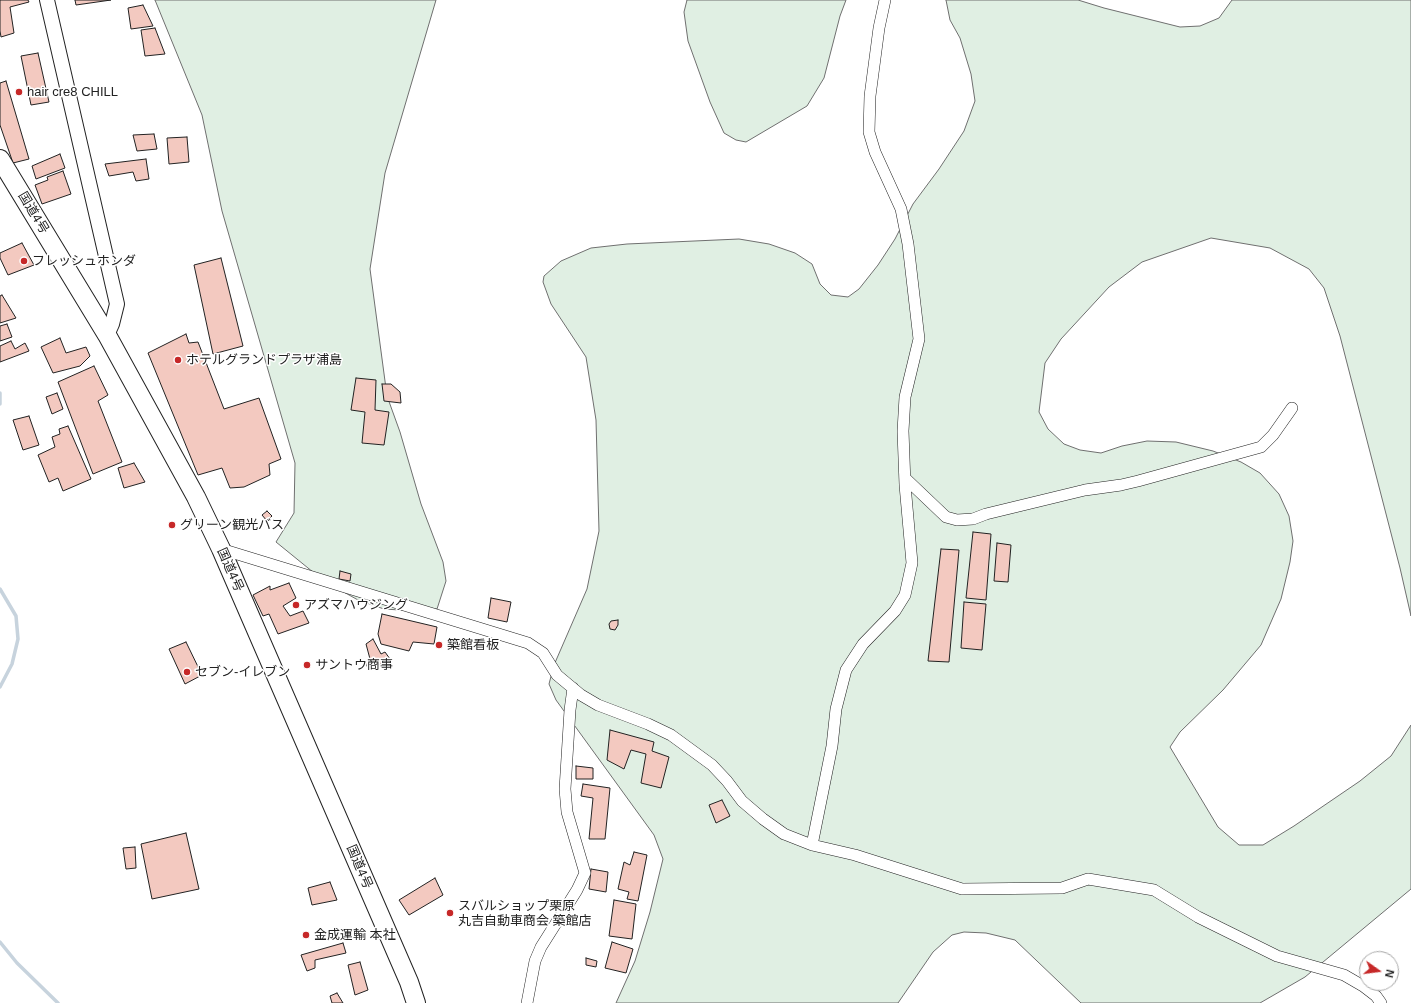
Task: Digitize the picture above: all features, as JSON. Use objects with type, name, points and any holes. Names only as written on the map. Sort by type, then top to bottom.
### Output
[{"type":"highway","name":"国道4号","points":[[0,159],[107,334],[196,497],[221,549],[409,982],[416,1003]]},
{"type":"street","points":[[47,0],[117,304],[112,324],[107,334]]},
{"type":"street","points":[[812,845],[832,746],[836,708],[846,670],[863,644],[895,611],[905,595],[912,563],[905,478],[903,431],[905,397],[919,338],[908,244],[901,209],[875,152],[869,132],[870,96],[879,28],[885,0]]},
{"type":"street","points":[[905,478],[946,517],[957,520],[973,519],[986,514],[1085,490],[1138,481],[1261,447],[1292,408]]},
{"type":"street","points":[[221,549],[528,643],[543,653],[557,675],[581,695],[598,705],[648,724],[671,735],[712,765],[727,781],[742,801],[763,819],[784,834],[812,845],[855,855],[962,889],[1062,888],[1088,879],[1154,890],[1198,917],[1277,956],[1344,975],[1363,986],[1376,996],[1381,1003]]},
{"type":"street","points":[[526,1003],[535,961],[541,947],[578,890],[585,873],[567,812],[565,789],[570,710],[573,688]]},
{"type":"green space","points":[[155,0],[436,0],[385,173],[370,269],[387,396],[400,432],[421,504],[443,562],[446,581],[437,609],[416,611],[384,609],[358,600],[324,581],[276,542],[294,513],[295,463],[222,211],[202,115]]},
{"type":"green space","points":[[687,0],[846,0],[840,16],[824,78],[807,106],[746,142],[736,140],[724,133],[710,102],[688,41],[684,12]]},
{"type":"green space","points":[[946,0],[1078,0],[1180,27],[1200,26],[1219,18],[1232,0],[1411,0],[1411,616],[1340,336],[1324,288],[1309,269],[1270,248],[1211,238],[1142,262],[1109,287],[1061,339],[1045,363],[1039,412],[1048,429],[1064,444],[1080,450],[1101,453],[1122,446],[1147,441],[1176,442],[1213,451],[1241,462],[1260,473],[1279,494],[1289,516],[1293,541],[1290,562],[1281,599],[1261,645],[1223,690],[1180,732],[1170,747],[1218,827],[1239,845],[1263,845],[1294,826],[1360,781],[1391,756],[1411,725],[1411,889],[1305,977],[1260,1003],[1081,1003],[1015,940],[986,933],[964,932],[952,935],[933,952],[898,1003],[616,1003],[635,961],[650,912],[663,859],[654,835],[556,700],[549,684],[554,665],[587,589],[599,531],[596,420],[586,357],[551,304],[543,282],[544,276],[561,261],[591,248],[627,244],[739,239],[769,244],[795,253],[812,264],[820,284],[831,295],[848,297],[859,289],[878,265],[895,239],[913,204],[939,169],[964,131],[975,101],[971,74],[960,38],[950,20]]},
{"type":"building","points":[[0,0],[28,0],[29,2],[10,7],[14,33],[1,37],[0,31]]},
{"type":"building","points":[[75,0],[111,0],[76,5]]},
{"type":"building","points":[[143,5],[153,26],[131,29],[128,8]]},
{"type":"building","points":[[155,28],[165,54],[145,56],[141,30]]},
{"type":"building","points":[[38,53],[49,102],[31,105],[21,56]]},
{"type":"building","points":[[6,81],[29,159],[13,163],[0,125],[0,83]]},
{"type":"building","points":[[154,134],[157,149],[137,151],[133,135]]},
{"type":"building","points":[[187,137],[189,162],[169,164],[167,138]]},
{"type":"building","points":[[60,154],[65,168],[36,179],[32,166]]},
{"type":"building","points":[[146,159],[149,179],[136,181],[133,172],[109,176],[105,164]]},
{"type":"building","points":[[63,171],[71,194],[42,204],[35,185],[48,180],[47,177]]},
{"type":"building","points":[[22,243],[34,265],[8,275],[0,258],[0,253]]},
{"type":"building","points":[[221,258],[243,346],[213,354],[194,265]]},
{"type":"building","points":[[2,295],[16,318],[0,323],[0,296]]},
{"type":"building","points":[[7,324],[12,337],[0,341],[0,326]]},
{"type":"building","points":[[186,334],[189,343],[198,342],[224,409],[259,398],[281,459],[269,464],[270,475],[244,487],[230,488],[222,468],[198,475],[148,353]]},
{"type":"building","points":[[60,338],[66,353],[86,347],[90,356],[80,366],[53,373],[41,347]]},
{"type":"building","points":[[11,341],[15,349],[25,343],[29,351],[0,362],[0,346]]},
{"type":"building","points":[[94,366],[108,395],[98,401],[122,462],[93,474],[58,382]]},
{"type":"building","points":[[356,378],[376,380],[375,410],[389,412],[384,445],[362,443],[365,412],[351,410]]},
{"type":"building","points":[[382,384],[391,384],[400,392],[401,403],[384,401]]},
{"type":"building","points":[[57,393],[63,409],[52,414],[46,397]]},
{"type":"building","points":[[29,416],[39,445],[23,450],[13,420]]},
{"type":"building","points":[[68,426],[91,479],[63,491],[58,478],[49,482],[38,455],[55,447],[52,437],[60,434],[59,429]]},
{"type":"building","points":[[134,463],[145,482],[124,488],[118,468]]},
{"type":"building","points":[[267,511],[272,516],[267,521],[262,515]]},
{"type":"building","points":[[973,532],[991,534],[986,600],[966,598]]},
{"type":"building","points":[[997,543],[1011,545],[1008,582],[994,581]]},
{"type":"building","points":[[941,549],[959,550],[949,662],[928,661]]},
{"type":"building","points":[[340,571],[351,574],[350,581],[339,579]]},
{"type":"building","points":[[289,583],[296,598],[283,606],[290,616],[303,611],[309,623],[278,634],[269,614],[263,616],[253,595],[270,586],[270,590]]},
{"type":"building","points":[[491,598],[511,602],[507,622],[488,618]]},
{"type":"building","points":[[964,602],[986,604],[982,650],[961,648]]},
{"type":"building","points":[[382,614],[437,627],[434,644],[413,642],[409,651],[381,644],[378,634]]},
{"type":"building","points":[[618,620],[618,625],[615,630],[610,629],[609,624],[611,621]]},
{"type":"building","points":[[373,639],[381,654],[385,652],[390,659],[369,670],[365,662],[370,659],[366,644]]},
{"type":"building","points":[[186,642],[202,675],[185,684],[169,649]]},
{"type":"building","points":[[610,730],[654,742],[652,751],[669,757],[661,788],[641,783],[646,754],[631,750],[624,769],[607,760]]},
{"type":"building","points":[[576,766],[593,768],[593,779],[576,779]]},
{"type":"building","points":[[583,784],[610,788],[605,839],[589,839],[593,798],[581,796]]},
{"type":"building","points":[[722,800],[730,816],[716,823],[709,805]]},
{"type":"building","points":[[186,833],[199,889],[152,899],[141,844]]},
{"type":"building","points":[[135,847],[136,868],[126,869],[123,848]]},
{"type":"building","points":[[634,852],[647,855],[638,901],[627,899],[629,892],[618,889],[624,862],[630,865]]},
{"type":"building","points":[[591,869],[608,872],[606,892],[589,889]]},
{"type":"building","points":[[435,878],[443,895],[409,915],[399,900]]},
{"type":"building","points":[[330,882],[337,900],[312,905],[308,888]]},
{"type":"building","points":[[614,900],[636,904],[632,939],[609,936]]},
{"type":"building","points":[[612,942],[633,949],[626,973],[605,968]]},
{"type":"building","points":[[343,943],[346,953],[315,960],[315,968],[307,971],[301,955]]},
{"type":"building","points":[[586,958],[597,961],[596,967],[586,965]]},
{"type":"building","points":[[360,962],[368,990],[355,995],[348,965]]},
{"type":"building","points":[[337,993],[343,1003],[332,1003],[330,996]]},
{"type":"waterway","points":[[0,393],[0,404]]},
{"type":"waterway","points":[[0,589],[16,616],[18,639],[12,664],[0,687]]},
{"type":"waterway","points":[[0,942],[17,963],[58,1003]]},
{"type":"place","name":"hair cre8 CHILL","points":[[19,92]]},
{"type":"place","name":"フレッシュホンダ","points":[[24,261]]},
{"type":"place","name":"ホテルグランドプラザ浦島","points":[[178,360]]},
{"type":"place","name":"グリーン観光バス","points":[[172,525]]},
{"type":"place","name":"アズマハウジング","points":[[296,605]]},
{"type":"place","name":"築館看板","points":[[439,645]]},
{"type":"place","name":"サントウ商事","points":[[307,665]]},
{"type":"place","name":"セブン-イレブン","points":[[187,672]]},
{"type":"place","name":"スバルショップ栗原 丸吉自動車商会 築館店","points":[[450,913]]},
{"type":"place","name":"金成運輸 本社","points":[[306,935]]}]
